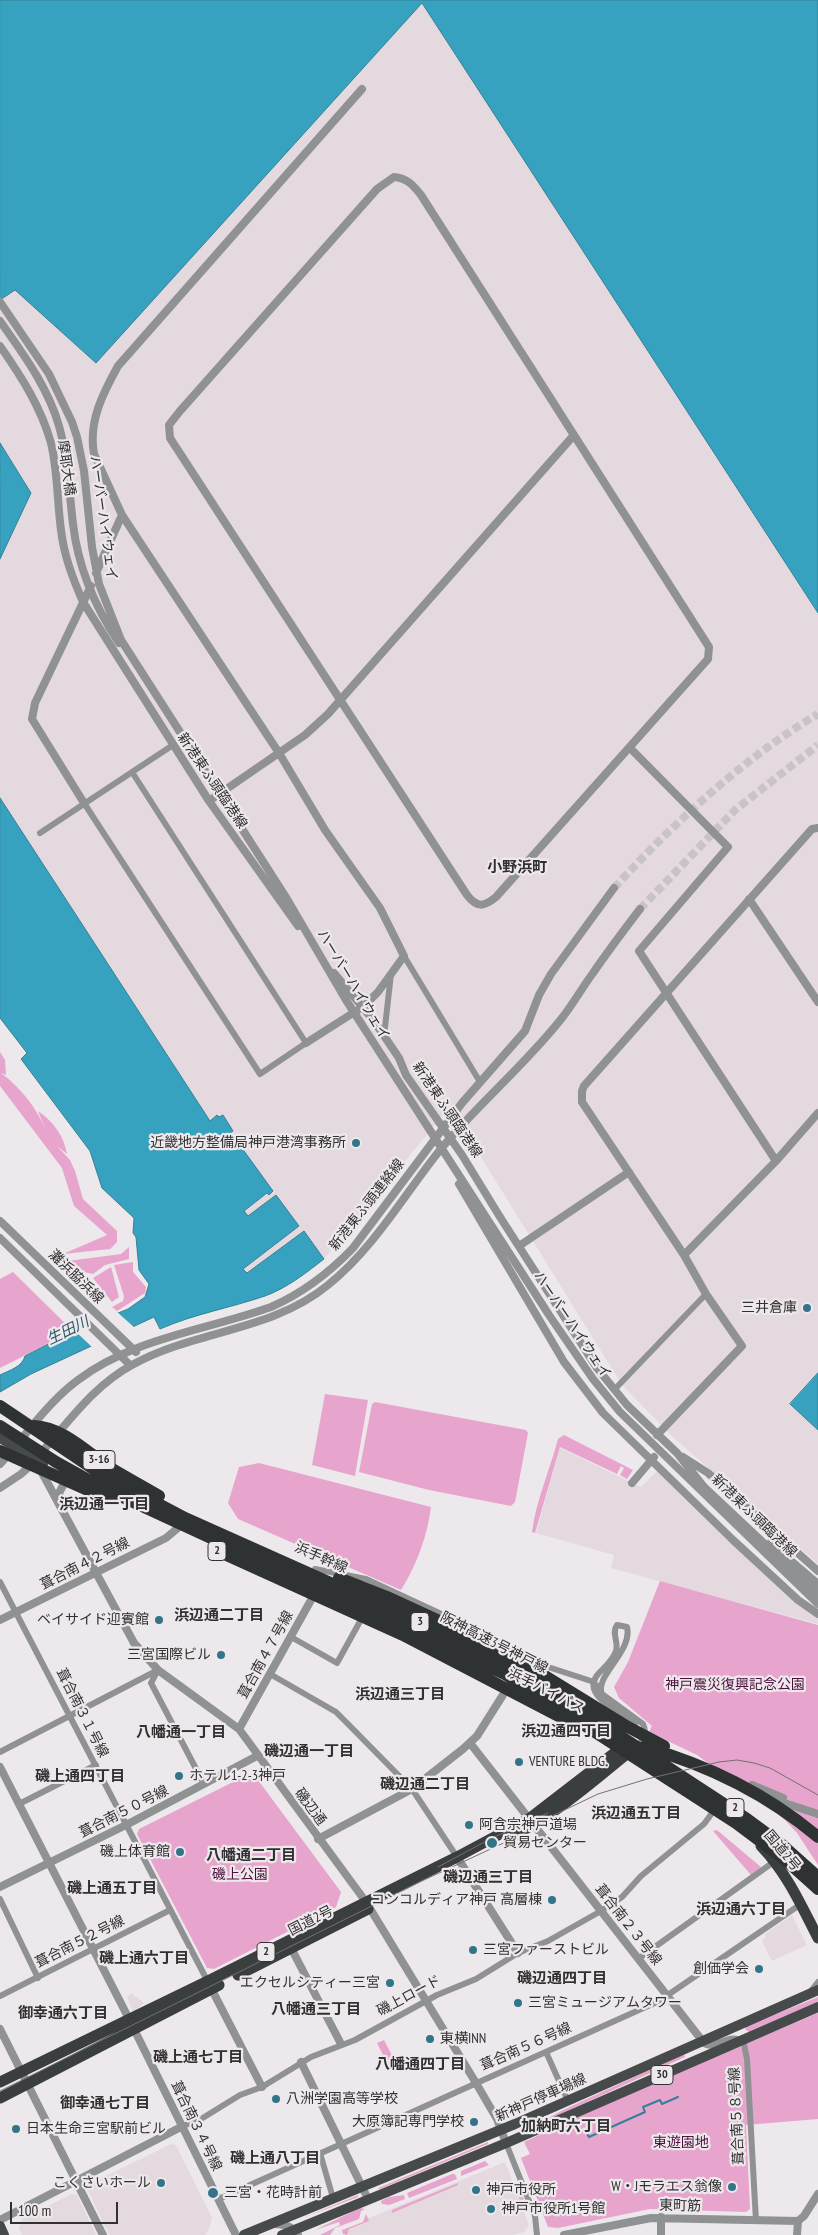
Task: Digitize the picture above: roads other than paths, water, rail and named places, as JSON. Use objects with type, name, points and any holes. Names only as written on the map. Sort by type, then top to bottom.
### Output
[{"type":"highway","name":"阪神高速3号神戸線","points":[[3,1403],[98,1472],[177,1514],[478,1649],[539,1683],[747,1819],[781,1844],[818,1877]]},
{"type":"highway","points":[[0,1417],[25,1435]]},
{"type":"highway","name":"阪神高速3号神戸線","points":[[0,1426],[56,1462],[148,1510],[426,1635],[505,1674],[736,1823],[788,1862],[818,1889]]},
{"type":"highway","name":"3-16","points":[[0,1433],[23,1427],[37,1426],[50,1429],[160,1497],[216,1523],[245,1544]]},
{"type":"highway","name":"3-16","points":[[0,1451],[89,1491],[120,1503],[148,1510]]},
{"type":"highway","name":"浜手バイパス","points":[[178,1527],[188,1536],[258,1571],[403,1635],[494,1681],[542,1709],[579,1726],[707,1769],[752,1787],[818,1837]]},
{"type":"highway","name":"浜手バイパス","points":[[315,1569],[387,1597],[489,1644],[645,1737],[752,1787],[782,1804],[818,1833]]},
{"type":"highway","name":"国道2号","points":[[0,2082],[132,2024],[532,1821],[634,1743],[722,1799],[776,1841],[803,1873],[818,1898]]},
{"type":"highway","name":"国道2号","points":[[622,1752],[751,1838],[775,1861],[801,1904],[818,1938]]},
{"type":"highway","name":"国道2号","points":[[0,2098],[132,2024]]},
{"type":"main road","name":"浜手幹線","points":[[3,1403],[54,1438],[159,1502],[315,1569],[473,1642],[520,1669],[634,1743]]},
{"type":"main road","points":[[0,1438],[35,1460],[315,1592],[426,1644],[512,1679],[622,1752]]},
{"type":"main road","name":"新神戸停車場線","points":[[244,2235],[501,2130],[818,1990]]},
{"type":"main road","name":"新神戸停車場線","points":[[282,2235],[296,2232],[368,2199],[506,2143],[818,2007]]},
{"type":"main road","points":[[705,2039],[732,2032],[739,2034],[742,2040]]},
{"type":"main road","points":[[0,2226],[4,2235]]},
{"type":"street","points":[[362,89],[118,366],[104,391],[98,407],[92,443],[94,454],[122,515],[279,753],[325,830],[387,920],[404,956],[480,1082]]},
{"type":"street","points":[[403,178],[411,183],[421,195],[574,434],[709,647],[708,659],[496,897],[489,904],[478,906],[467,895],[340,699],[172,442],[170,425],[371,196],[388,179],[403,178]]},
{"type":"street","name":"ハーバーハイウェイ","points":[[0,302],[49,374],[75,429],[84,471],[92,547],[99,584],[122,640],[287,899],[346,1000],[549,1315],[593,1379],[614,1405],[661,1453],[818,1604]]},
{"type":"street","name":"ハーバーハイウェイ","points":[[0,321],[38,378],[59,426],[67,463],[73,524],[79,558],[92,593],[108,626],[285,903],[341,1001],[546,1318],[590,1381],[616,1414],[818,1610]]},
{"type":"street","name":"摩耶大橋","points":[[0,346],[28,388],[48,432],[56,472],[63,546],[71,574],[84,602]]},
{"type":"street","points":[[209,800],[305,735],[328,714],[574,434]]},
{"type":"street","points":[[122,515],[84,602],[36,703],[32,719],[84,803],[260,1074],[364,1006],[378,992],[404,956]]},
{"type":"street","name":"新港東ふ頭臨港線","points":[[84,602],[209,800],[287,911],[338,978],[364,1006],[398,1058],[406,1076],[480,1183],[597,1368],[614,1390],[677,1453],[704,1487],[818,1594]]},
{"type":"street","points":[[40,833],[173,745]]},
{"type":"street","points":[[630,748],[728,847],[639,951],[776,1161]]},
{"type":"street","points":[[132,772],[306,1043]]},
{"type":"street","points":[[658,1435],[742,1346],[706,1294],[684,1255],[582,1102],[582,1091],[666,992],[749,899],[812,829],[818,828]]},
{"type":"street","name":"新港東ふ頭連絡線","points":[[134,1350],[271,1307],[312,1285],[333,1269],[353,1248],[443,1128],[525,1030],[539,995],[551,974],[614,888]]},
{"type":"street","points":[[749,899],[818,1002]]},
{"type":"street","name":"新港東ふ頭連絡線","points":[[142,1359],[192,1341],[280,1314],[302,1303],[327,1286],[350,1266],[450,1139],[562,1019],[616,940],[640,909]]},
{"type":"street","points":[[384,1036],[391,974]]},
{"type":"street","points":[[684,1255],[776,1161],[818,1113]]},
{"type":"street","points":[[519,1246],[629,1172]]},
{"type":"street","points":[[455,1178],[564,1362],[603,1413],[733,1540],[798,1600],[818,1614]]},
{"type":"street","name":"灘浜脇浜線","points":[[0,1221],[121,1336],[142,1359]]},
{"type":"street","name":"灘浜脇浜線","points":[[0,1238],[130,1365]]},
{"type":"street","points":[[614,1390],[706,1294]]},
{"type":"street","points":[[0,1464],[62,1393],[79,1379],[120,1355],[134,1350]]},
{"type":"street","points":[[0,1488],[21,1474],[35,1460],[92,1394],[130,1365],[142,1359]]},
{"type":"street","points":[[25,1435],[45,1448]]},
{"type":"street","points":[[632,1482],[666,1443]]},
{"type":"street","points":[[661,1453],[818,1584]]},
{"type":"street","name":"新港東ふ頭臨港線","points":[[677,1453],[708,1473],[818,1571]]},
{"type":"street","name":"磯辺通","points":[[35,1460],[134,1643],[158,1670],[239,1729],[368,1905],[476,2083],[506,2143]]},
{"type":"street","name":"磯辺通","points":[[64,1513],[59,1492],[67,1478],[75,1478]]},
{"type":"street","name":"葺合南４２号線","points":[[0,1620],[166,1538],[178,1527]]},
{"type":"street","points":[[315,1569],[366,1579],[493,1638],[542,1665],[594,1683],[600,1688]]},
{"type":"street","name":"葺合南３１号線","points":[[0,1582],[210,1985]]},
{"type":"street","name":"葺合南４７号線","points":[[239,1729],[315,1592]]},
{"type":"street","points":[[291,1637],[337,1663],[364,1615]]},
{"type":"street","points":[[617,1625],[624,1626],[628,1630],[626,1638],[617,1661],[601,1682],[600,1688],[602,1694],[643,1724],[645,1733],[643,1740],[634,1743],[636,1733],[634,1721],[598,1697],[595,1694],[594,1683],[616,1651],[618,1644],[615,1627],[617,1625]]},
{"type":"street","points":[[318,1839],[412,1789],[470,1743],[477,1736],[520,1669]]},
{"type":"street","points":[[0,1752],[158,1670]]},
{"type":"street","points":[[158,1670],[151,1683],[204,1784]]},
{"type":"street","points":[[270,1674],[336,1712],[412,1789],[518,1952]]},
{"type":"street","name":"葺合南２３号線","points":[[470,1743],[638,1959],[705,2039]]},
{"type":"street","name":"葺合南５０号線","points":[[0,1887],[126,1825],[257,1756]]},
{"type":"street","points":[[19,1804],[96,1765]]},
{"type":"street","name":"葺合南３４号線","points":[[0,1767],[132,2024],[236,2235]]},
{"type":"street","points":[[752,1787],[818,1810]]},
{"type":"street","points":[[752,1787],[796,1808],[818,1814]]},
{"type":"street","name":"磯上ロード","points":[[0,2220],[183,2126],[201,2119],[240,2095],[262,2086],[301,2062],[341,2044],[355,2040],[426,2001],[484,1975],[518,1952],[548,1941],[601,1912],[622,1897],[641,1876],[704,1824],[722,1799]]},
{"type":"street","points":[[638,1959],[775,1861]]},
{"type":"street","points":[[0,1899],[38,1978]]},
{"type":"street","name":"葺合南５６号線","points":[[219,2199],[668,1995],[801,1904]]},
{"type":"street","name":"葺合南５２号線","points":[[0,1996],[170,1910]]},
{"type":"street","points":[[818,1938],[818,1946]]},
{"type":"street","points":[[289,1945],[341,2044]]},
{"type":"street","points":[[807,1994],[818,1982]]},
{"type":"street","points":[[210,1985],[262,2086]]},
{"type":"street","points":[[0,2029],[4,2046],[22,2072],[103,2235]]},
{"type":"street","name":"葺合南５８号線","points":[[742,2040],[747,2059],[756,2221]]},
{"type":"street","points":[[546,2052],[568,2101]]},
{"type":"street","points":[[301,2062],[368,2199]]},
{"type":"street","points":[[506,2143],[535,2216],[537,2235]]},
{"type":"street","points":[[320,2153],[333,2198]]},
{"type":"street","points":[[797,2235],[798,2221],[804,2216],[818,2194]]},
{"type":"street","points":[[661,2217],[661,2235]]},
{"type":"street","name":"東町筋","points":[[564,2235],[661,2217],[798,2221]]},
{"type":"street","points":[[270,2224],[279,2224],[296,2232]]},
{"type":"water","points":[[0,0],[818,0],[818,613],[422,3],[96,363],[15,290],[0,300]]},
{"type":"water","points":[[0,443],[31,493],[0,559]]},
{"type":"water","points":[[0,798],[210,1121],[217,1115],[219,1117],[223,1115],[233,1131],[231,1133],[273,1191],[269,1195],[267,1193],[244,1211],[248,1216],[276,1195],[299,1226],[243,1269],[247,1273],[304,1231],[324,1259],[296,1280],[273,1293],[186,1319],[160,1329],[154,1317],[31,1374],[0,1392],[0,1375],[18,1366],[25,1356],[74,1331],[128,1309],[145,1297],[149,1284],[139,1270],[136,1237],[133,1233],[134,1218],[102,1188],[90,1151],[21,1059],[27,1053],[0,1018]]},
{"type":"water","points":[[818,1373],[818,1430],[790,1404]]},
{"type":"waterway","points":[[585,2130],[589,2137],[645,2112],[643,2107],[660,2100],[662,2104],[678,2097]]},
{"type":"tunnel","points":[[614,888],[660,840],[735,772],[762,751],[818,714]]},
{"type":"tunnel","points":[[640,909],[735,810],[818,745]]},
{"type":"tram line","points":[[0,2091],[424,1880],[525,1833],[554,1815],[598,1794],[647,1779],[719,1762],[737,1760],[770,1768],[818,1795]]},
{"type":"tram line","points":[[438,1867],[490,1839],[548,1813]]},
{"type":"place","name":"近畿地方整備局神戸港湾事務所","points":[[356,1143]]},
{"type":"place","name":"三井倉庫","points":[[807,1308]]},
{"type":"place","name":"ベイサイド迎賓館","points":[[159,1620]]},
{"type":"place","name":"三宮国際ビル","points":[[221,1655]]},
{"type":"place","name":"VENTURE BLDG.","points":[[519,1762]]},
{"type":"place","name":"ホテル1-2-3神戸","points":[[179,1776]]},
{"type":"place","name":"阿含宗神戸道場","points":[[469,1825]]},
{"type":"place","name":"貿易センター","points":[[492,1843]]},
{"type":"place","name":"磯上体育館","points":[[180,1852]]},
{"type":"place","name":"コンコルディア神戸 高層棟","points":[[552,1900]]},
{"type":"place","name":"三宮ファーストビル","points":[[473,1950]]},
{"type":"place","name":"創価学会","points":[[759,1969]]},
{"type":"place","name":"エクセルシティー三宮","points":[[390,1983]]},
{"type":"place","name":"三宮ミュージアムタワー","points":[[518,2003]]},
{"type":"place","name":"東横INN","points":[[430,2039]]},
{"type":"place","name":"八洲学園高等学校","points":[[276,2099]]},
{"type":"place","name":"大原簿記専門学校","points":[[474,2122]]},
{"type":"place","name":"日本生命三宮駅前ビル","points":[[16,2129]]},
{"type":"place","name":"こくさいホール","points":[[161,2183]]},
{"type":"place","name":"W・Jモラエス翁像","points":[[732,2187]]},
{"type":"place","name":"神戸市役所","points":[[476,2190]]},
{"type":"place","name":"三宮・花時計前","points":[[213,2193]]},
{"type":"place","name":"神戸市役所1号館","points":[[491,2209]]},
{"type":"district","name":"小野浜町","points":[[517,868]]},
{"type":"district","name":"浜辺通一丁目","points":[[104,1505]]},
{"type":"district","name":"浜辺通二丁目","points":[[219,1616]]},
{"type":"district","name":"浜辺通三丁目","points":[[400,1695]]},
{"type":"district","name":"浜辺通四丁目","points":[[566,1732]]},
{"type":"district","name":"八幡通一丁目","points":[[181,1733]]},
{"type":"district","name":"磯辺通一丁目","points":[[309,1752]]},
{"type":"district","name":"磯上通四丁目","points":[[80,1777]]},
{"type":"district","name":"磯辺通二丁目","points":[[425,1785]]},
{"type":"district","name":"浜辺通五丁目","points":[[636,1814]]},
{"type":"district","name":"八幡通二丁目","points":[[251,1856]]},
{"type":"district","name":"磯辺通三丁目","points":[[488,1878]]},
{"type":"district","name":"磯上通五丁目","points":[[112,1889]]},
{"type":"district","name":"浜辺通六丁目","points":[[741,1910]]},
{"type":"district","name":"磯上通六丁目","points":[[144,1959]]},
{"type":"district","name":"磯辺通四丁目","points":[[562,1979]]},
{"type":"district","name":"八幡通三丁目","points":[[316,2010]]},
{"type":"district","name":"御幸通六丁目","points":[[63,2014]]},
{"type":"district","name":"磯上通七丁目","points":[[198,2058]]},
{"type":"district","name":"八幡通四丁目","points":[[420,2065]]},
{"type":"district","name":"御幸通七丁目","points":[[105,2104]]},
{"type":"district","name":"加納町六丁目","points":[[566,2127]]},
{"type":"district","name":"磯上通八丁目","points":[[275,2159]]},
{"type":"water label","name":"生田川","points":[[68,1331]]},
{"type":"park label","name":"神戸震災復興記念公園","points":[[735,1685]]},
{"type":"park label","name":"磯上公園","points":[[240,1875]]},
{"type":"park label","name":"東遊園地","points":[[681,2143]]}]
